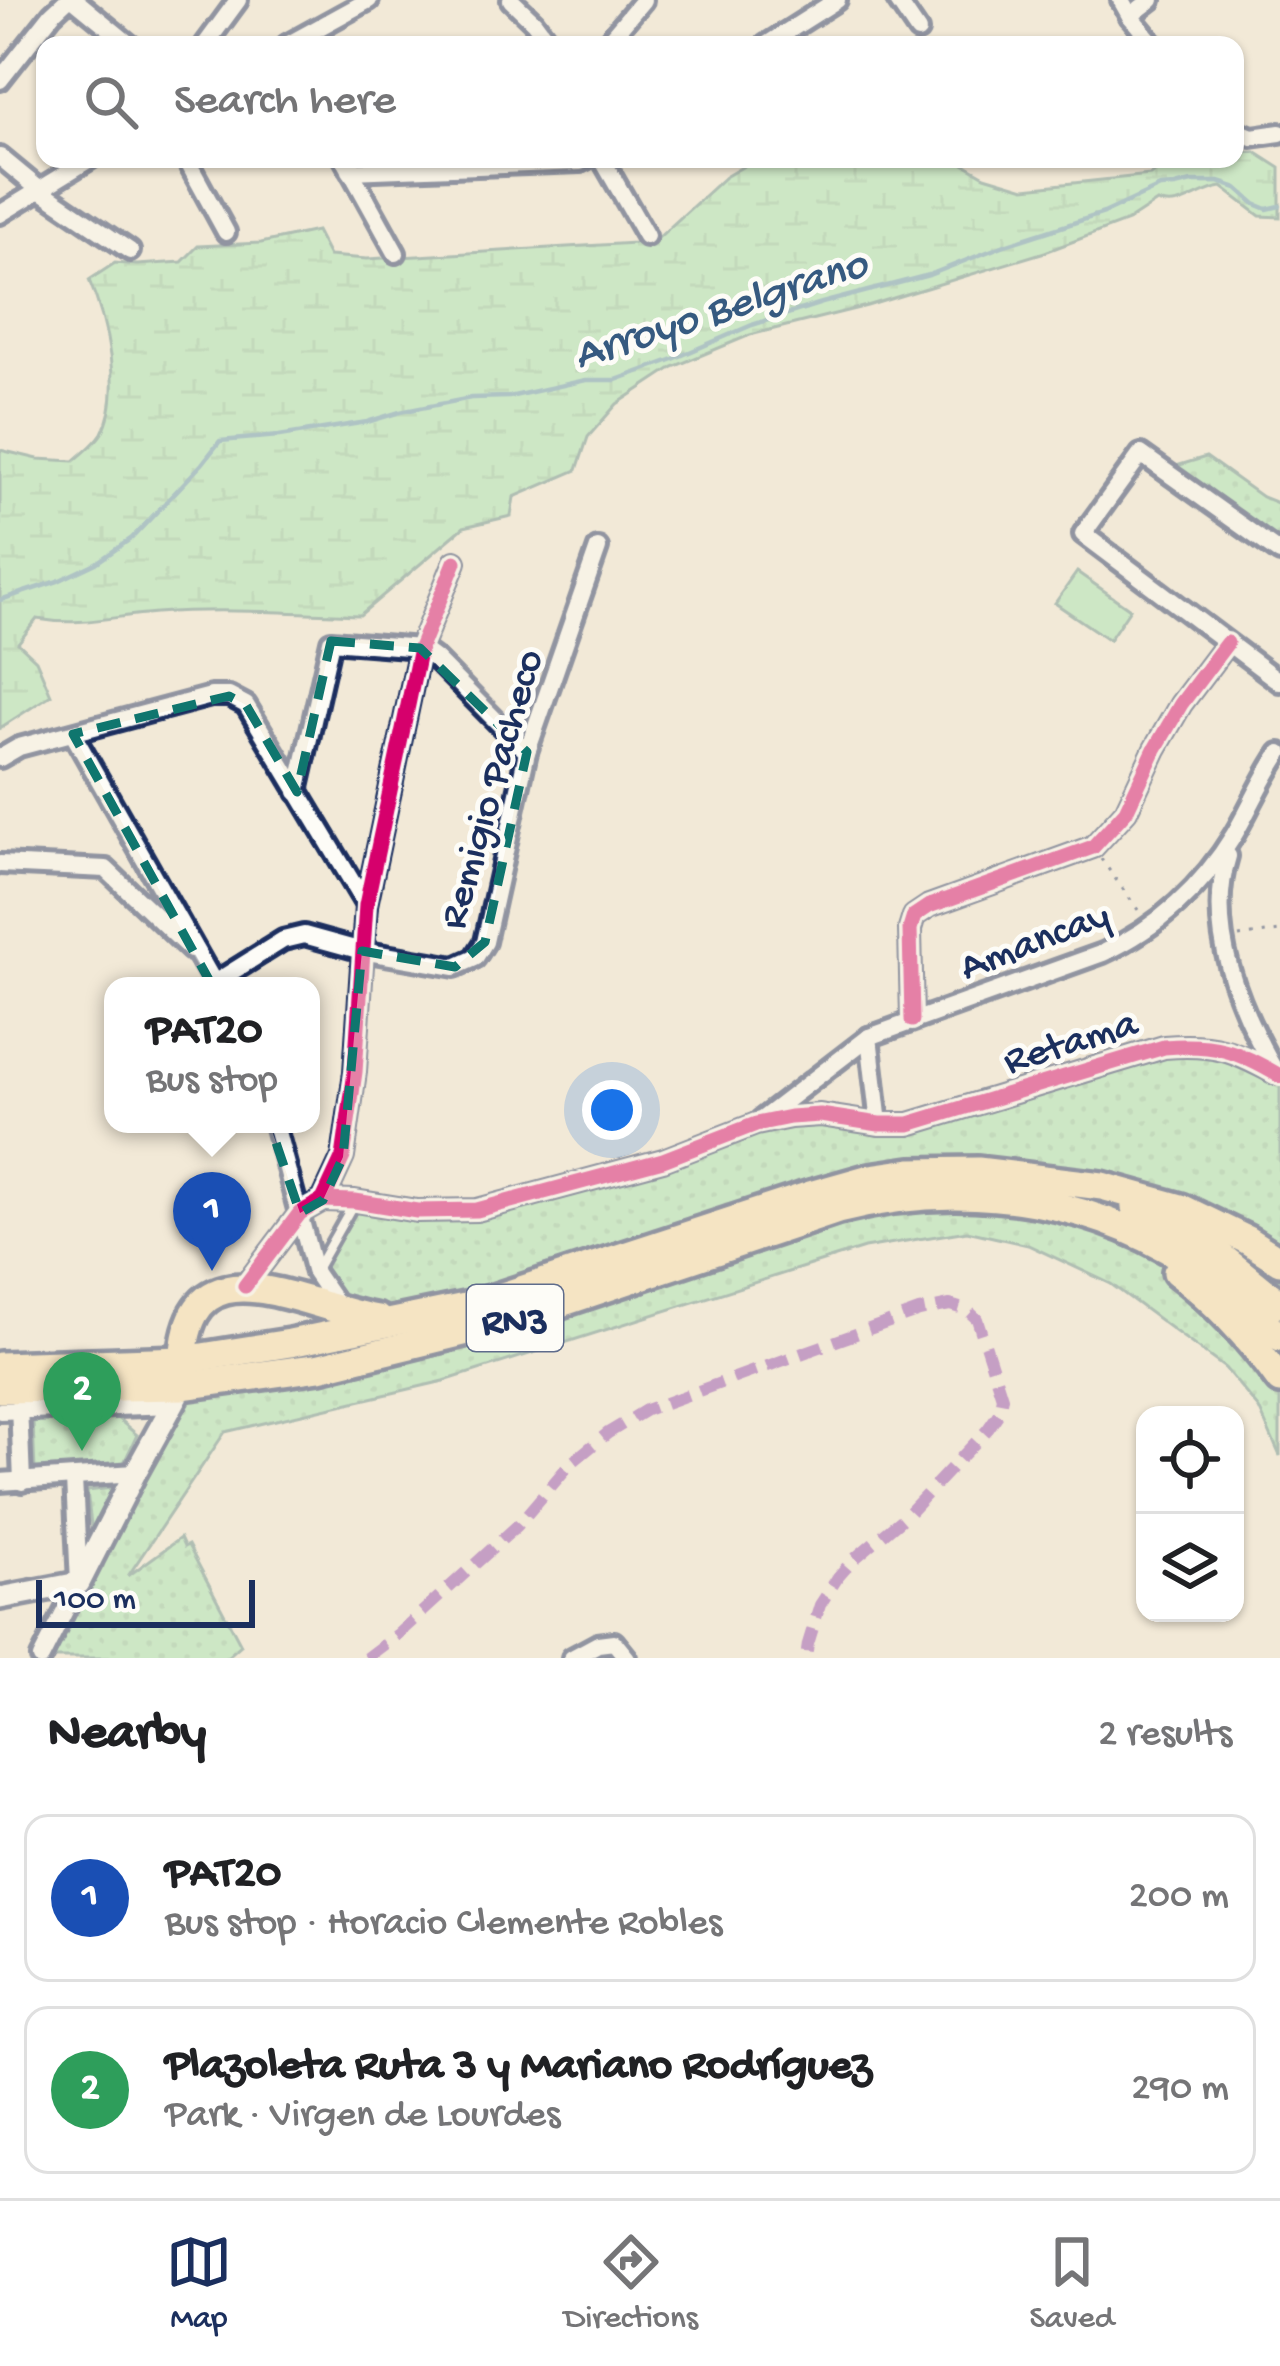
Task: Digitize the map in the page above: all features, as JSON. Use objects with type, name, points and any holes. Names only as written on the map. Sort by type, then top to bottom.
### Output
[{"type":"highway","name":"RN3","points":[[0,1366],[180,1384],[475,1305],[684,1234],[870,1178],[911,1172],[1037,1177],[1106,1196],[1193,1237],[1280,1304]]},
{"type":"highway","points":[[1037,1177],[1102,1186],[1181,1208],[1280,1261]]},
{"type":"highway","name":"RN3","points":[[10,1400],[320,1367],[501,1323],[808,1219],[865,1203],[919,1196],[977,1194],[1036,1202],[1105,1220],[1192,1264],[1280,1337]]},
{"type":"highway","points":[[1105,1220],[1188,1281],[1280,1379]]},
{"type":"highway","points":[[180,1384],[184,1340],[197,1310],[219,1292],[245,1286],[297,1296],[344,1313],[402,1321]]},
{"type":"street","points":[[0,80],[52,14],[71,0],[118,36]]},
{"type":"street","points":[[212,36],[238,0]]},
{"type":"street","points":[[303,36],[369,0]]},
{"type":"street","points":[[511,0],[544,36]]},
{"type":"street","points":[[613,36],[643,0]]},
{"type":"street","points":[[799,24],[818,0]]},
{"type":"street","points":[[780,36],[837,0]]},
{"type":"street","points":[[897,0],[918,31]]},
{"type":"street","points":[[1147,36],[1125,8],[1151,0]]},
{"type":"street","points":[[1244,133],[1267,137],[1280,133]]},
{"type":"street","points":[[0,157],[130,251]]},
{"type":"street","points":[[0,214],[75,168]]},
{"type":"street","points":[[191,168],[226,232]]},
{"type":"street","points":[[349,168],[397,253]]},
{"type":"street","points":[[607,168],[646,236]]},
{"type":"street","points":[[1280,554],[1141,454],[1083,534],[1280,682]]},
{"type":"street","name":"Remigio Pacheco","points":[[362,951],[455,967],[475,958],[485,942],[527,752],[598,548]]},
{"type":"street","points":[[245,1286],[300,1213],[323,1200],[346,1144],[366,905],[421,648],[455,562]]},
{"type":"street","points":[[298,792],[331,640],[421,648],[527,752]]},
{"type":"street","points":[[912,1020],[910,929],[914,916],[929,906],[1093,847],[1126,812],[1180,704],[1227,643]]},
{"type":"street","points":[[0,758],[20,747],[211,696],[229,696],[246,705],[366,905]]},
{"type":"street","points":[[73,734],[211,977]]},
{"type":"street","name":"Amancay","points":[[756,1124],[868,1037],[1103,953],[1150,926],[1212,868],[1280,753]]},
{"type":"street","points":[[1236,832],[1222,877],[1221,916],[1230,969],[1250,1026],[1278,1075]]},
{"type":"street","points":[[0,864],[106,868],[160,885]]},
{"type":"street","points":[[106,868],[204,963]]},
{"type":"street","points":[[226,977],[283,940],[304,935],[362,951]]},
{"type":"street","points":[[868,1037],[879,1124]]},
{"type":"street","name":"Retama","points":[[756,1124],[820,1114],[909,1124],[1164,1047],[1207,1045],[1232,1051],[1278,1075]]},
{"type":"street","points":[[323,1200],[417,1211],[477,1210],[663,1160],[756,1124]]},
{"type":"street","points":[[278,1133],[315,1273],[344,1313]]},
{"type":"street","points":[[41,1658],[180,1384]]},
{"type":"street","points":[[10,1400],[22,1482]]},
{"type":"street","points":[[0,1482],[135,1473]]},
{"type":"street","points":[[74,1478],[79,1583]]},
{"type":"street","points":[[0,1598],[79,1583]]},
{"type":"street","points":[[572,1658],[598,1644],[614,1642],[627,1658]]},
{"type":"lane","points":[[315,1273],[355,1201]]},
{"type":"path","points":[[1093,847],[1150,926]]},
{"type":"path","points":[[1225,939],[1280,931]]},
{"type":"highlighted area","points":[[331,641],[420,648],[527,752],[485,942],[455,967],[362,951],[343,1157],[323,1200],[300,1213],[239,1034],[73,734],[229,696],[246,705],[297,792]]},
{"type":"green space","points":[[1255,152],[1280,168],[1280,217],[1260,216],[1222,187],[1174,204],[1157,202],[1128,221],[1045,252],[867,306],[750,335],[673,367],[617,404],[588,437],[577,470],[514,497],[511,516],[464,527],[360,615],[207,611],[83,621],[37,619],[18,643],[36,660],[51,695],[0,728],[0,450],[74,461],[102,433],[112,378],[106,335],[89,280],[115,263],[182,262],[198,246],[261,243],[316,231],[329,256],[367,259],[635,243],[658,238],[740,168],[971,168],[1025,188],[1150,175],[1160,168],[1244,168],[1244,153]]},
{"type":"green space","points":[[1206,457],[1262,497],[1280,504],[1280,553],[1163,470]]},
{"type":"green space","points":[[1077,572],[1130,609],[1109,640],[1055,603]]},
{"type":"green space","points":[[1185,1045],[1280,1076],[1280,1456],[1259,1409],[1225,1368],[1111,1284],[1028,1245],[967,1231],[864,1248],[444,1381],[225,1432],[128,1576],[180,1538],[241,1645],[226,1658],[41,1658],[183,1360],[395,1322],[344,1313],[315,1273],[355,1201],[477,1210],[790,1117],[879,1124]]},
{"type":"green space","points":[[115,1416],[137,1435],[122,1467],[35,1472],[33,1420]]},
{"type":"green space","points":[[113,1488],[92,1534],[87,1491]]},
{"type":"waterway","name":"Arroyo Belgrano","points":[[0,600],[58,581],[132,538],[220,441],[367,422],[471,398],[509,397],[586,380],[616,380],[752,325],[929,275],[1104,213],[1160,187],[1219,182],[1267,209],[1280,206]]},
{"type":"marked path","points":[[366,1658],[517,1526],[570,1464],[646,1410],[919,1311],[950,1305],[967,1310],[977,1319],[1002,1397],[999,1413],[910,1512],[838,1577],[820,1605],[806,1658]]},
{"type":"cycle path","points":[[245,1286],[300,1213],[323,1200],[343,1157],[355,1072],[366,905],[420,648],[455,562]]},
{"type":"cycle path","points":[[912,1020],[910,929],[914,916],[929,906],[1093,847],[1126,811],[1181,704],[1227,643]]},
{"type":"cycle path","points":[[323,1200],[417,1211],[477,1210],[663,1160],[756,1124],[820,1115],[909,1124],[1164,1047],[1225,1050],[1280,1076]]},
{"type":"place","name":"PAT20","points":[[212,1271]]},
{"type":"place","name":"Plazoleta Ruta 3 y Mariano Rodríguez","points":[[82,1451]]}]
